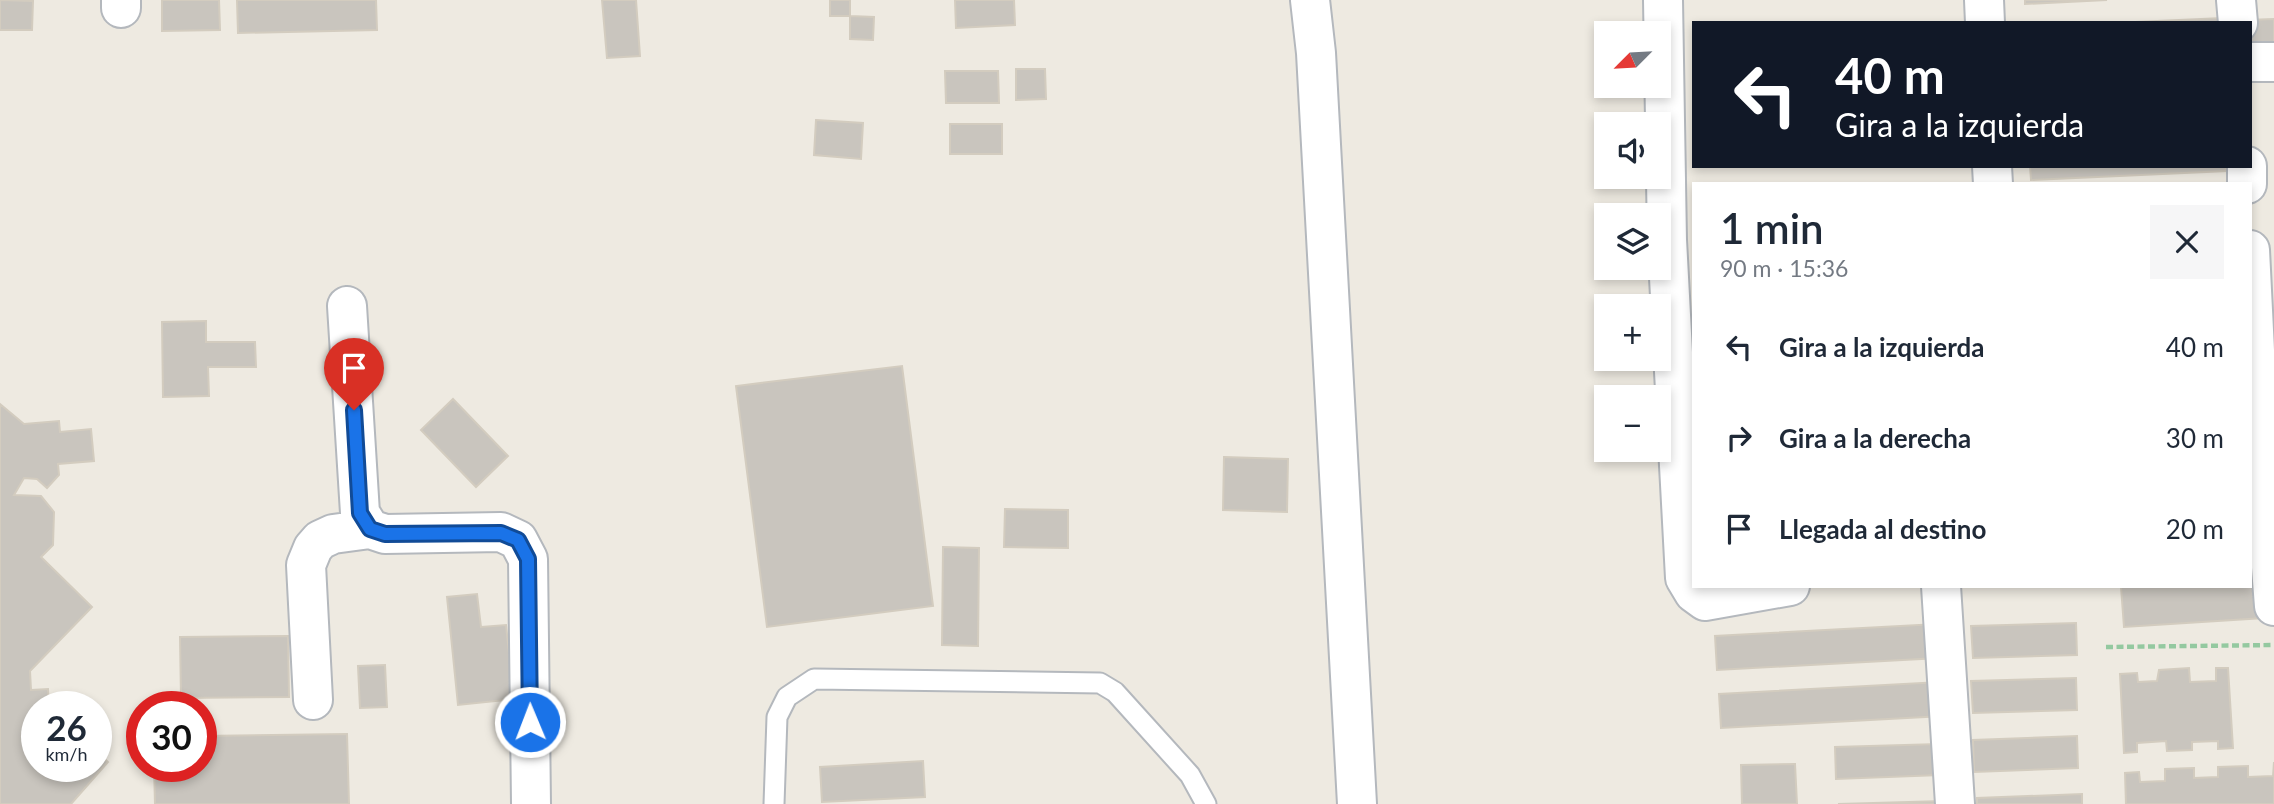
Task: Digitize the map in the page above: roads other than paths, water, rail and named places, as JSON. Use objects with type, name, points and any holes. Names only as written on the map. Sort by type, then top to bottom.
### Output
[{"type":"street","points":[[1310,0],[1316,53],[1357,804]]},
{"type":"street","points":[[1663,0],[1679,141],[1685,578],[1694,593],[1705,601],[1779,588]]},
{"type":"street","points":[[1984,0],[1985,21]]},
{"type":"street","points":[[2236,0],[2238,21]]},
{"type":"street","points":[[2252,62],[2274,62]]},
{"type":"street","points":[[2252,290],[2274,607]]},
{"type":"street","points":[[347,306],[360,513],[370,529]]},
{"type":"street","points":[[313,700],[306,565],[313,548],[320,540],[333,534],[370,529],[385,534],[501,533],[518,540],[528,559],[530,804]]},
{"type":"street","points":[[1941,588],[1955,804]]},
{"type":"lane","points":[[774,804],[777,717],[786,697],[814,678],[1100,683],[1115,692],[1190,775],[1206,804]]}]
